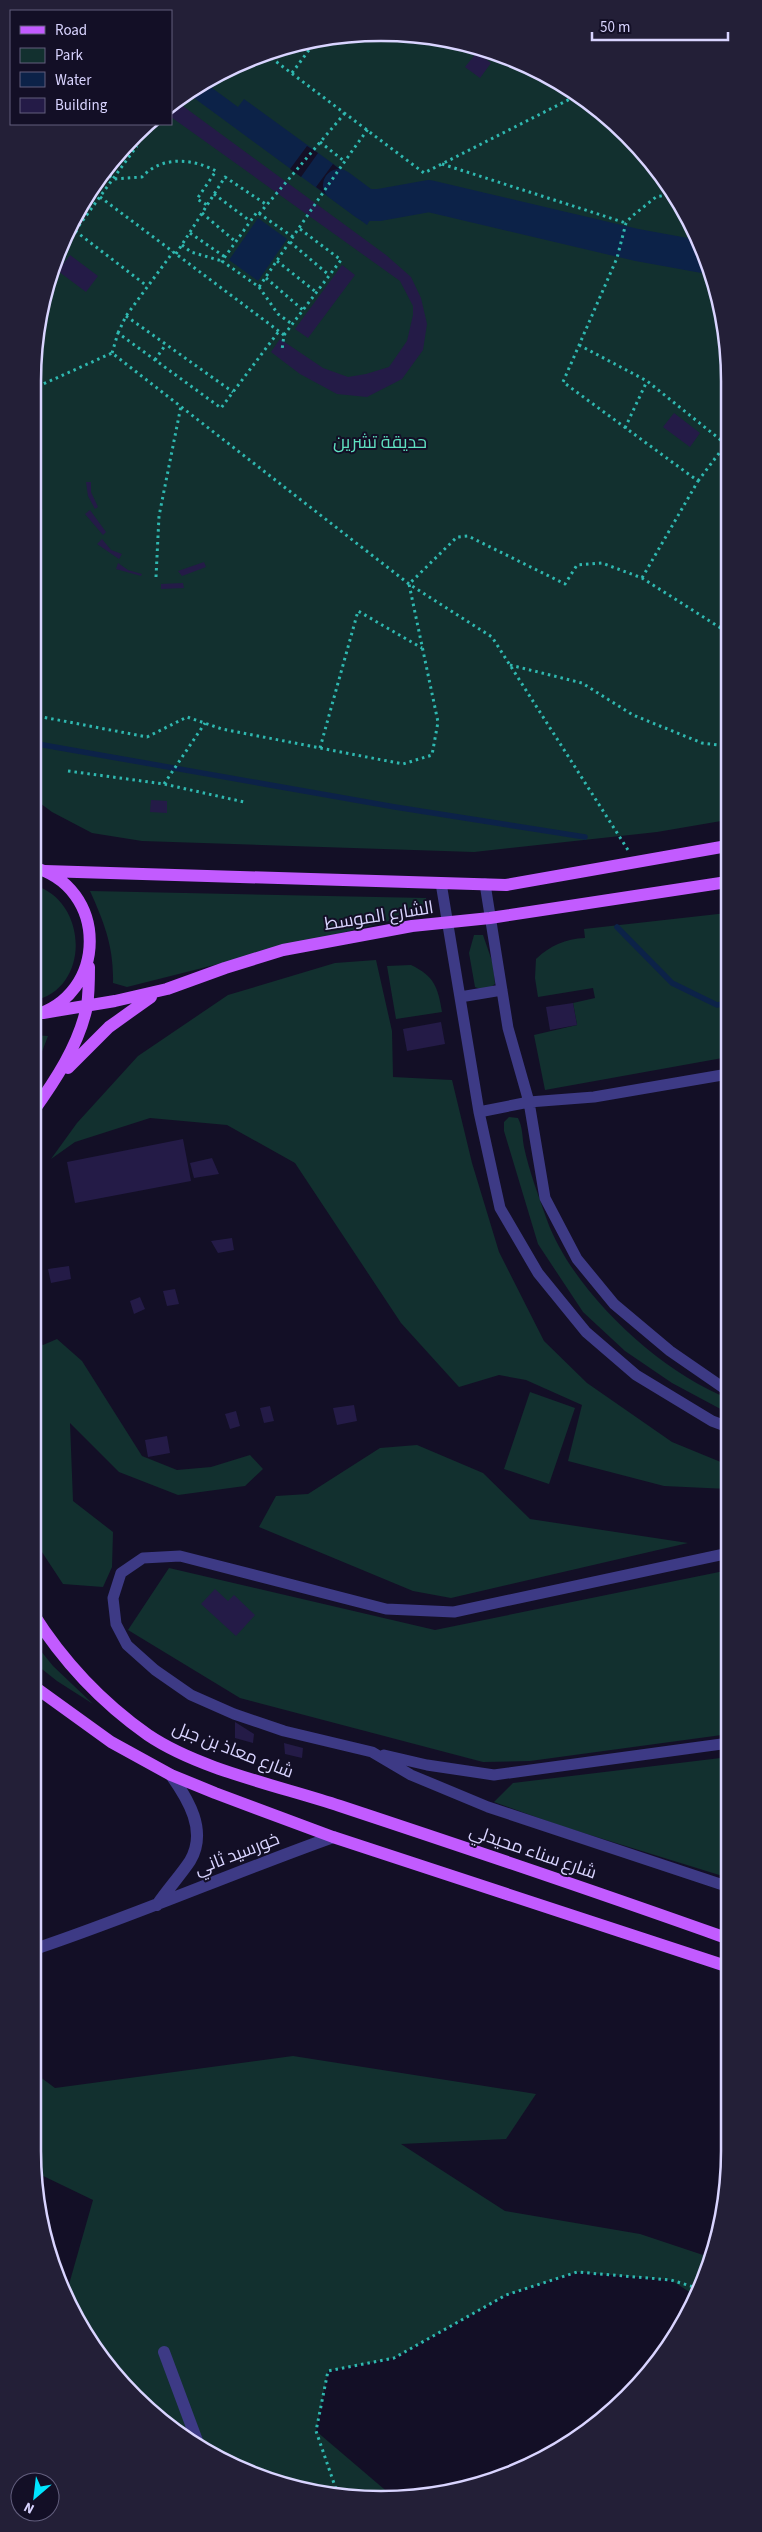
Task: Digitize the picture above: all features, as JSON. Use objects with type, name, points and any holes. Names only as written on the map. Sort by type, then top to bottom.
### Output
[{"type":"main road","name":"الشارع الموسط","points":[[41,869],[506,885],[721,847]]},
{"type":"main road","points":[[41,870],[66,884],[81,904],[90,927],[87,1006],[71,1052],[52,1086]]},
{"type":"main road","name":"الشارع الموسط","points":[[41,1014],[167,989],[224,968],[283,950],[412,926],[447,924],[721,883]]},
{"type":"main road","points":[[41,1013],[61,1003],[75,989],[85,971],[90,952]]},
{"type":"main road","points":[[41,1101],[79,1055],[110,1027],[142,1001],[167,989]]},
{"type":"main road","name":"شارع معاذ بن جبل","points":[[41,1625],[74,1671],[149,1735],[202,1761],[262,1783],[325,1801]]},
{"type":"main road","points":[[41,1692],[110,1742],[171,1775],[271,1815],[333,1837],[721,1964]]},
{"type":"main road","name":"شارع سناء محيدلي","points":[[325,1801],[579,1886],[721,1936]]},
{"type":"street","name":"خورسيد ثاني","points":[[155,1907],[190,1860],[196,1840],[195,1816],[187,1798],[171,1775]]},
{"type":"street","name":"خورسيد ثاني","points":[[41,1947],[155,1907],[231,1874],[333,1837]]},
{"type":"street","points":[[164,2352],[195,2435]]},
{"type":"lane","points":[[441,883],[479,1112],[500,1208],[538,1273],[586,1332],[636,1375],[712,1421],[721,1424]]},
{"type":"lane","points":[[485,884],[508,1028],[529,1102],[545,1198],[577,1259],[614,1304],[670,1352],[721,1386]]},
{"type":"lane","points":[[460,997],[502,990]]},
{"type":"lane","points":[[479,1112],[529,1102],[594,1097],[721,1075]]},
{"type":"lane","points":[[721,1555],[454,1612],[386,1609],[180,1556],[143,1558],[121,1573],[113,1598],[116,1624],[127,1645],[170,1680],[191,1695],[234,1714],[284,1731],[427,1765],[494,1775],[721,1744]]},
{"type":"lane","points":[[372,1752],[412,1775],[488,1807],[721,1884]]},
{"type":"path","points":[[292,73],[309,49]]},
{"type":"path","points":[[273,59],[424,173],[570,99]]},
{"type":"path","points":[[259,214],[296,173],[345,113]]},
{"type":"path","points":[[259,287],[300,228],[322,192],[368,129]]},
{"type":"path","points":[[320,142],[344,161]]},
{"type":"path","points":[[79,226],[137,146]]},
{"type":"path","points":[[110,176],[114,178],[142,177],[150,168],[169,161],[190,162],[216,171],[197,199],[208,205]]},
{"type":"path","points":[[441,164],[626,223]]},
{"type":"path","points":[[41,385],[112,353],[118,332],[126,316],[147,286],[182,245],[225,177],[267,204]]},
{"type":"path","points":[[214,194],[250,221]]},
{"type":"path","points":[[665,195],[656,197],[636,212],[626,223],[617,258],[563,382],[698,481]]},
{"type":"path","points":[[100,197],[284,335]]},
{"type":"path","points":[[222,261],[256,212],[293,237]]},
{"type":"path","points":[[202,213],[236,242]]},
{"type":"path","points":[[282,350],[284,335],[341,260],[300,228]]},
{"type":"path","points":[[76,232],[147,286]]},
{"type":"path","points":[[190,233],[225,257]]},
{"type":"path","points":[[290,242],[330,275]]},
{"type":"path","points":[[182,245],[191,252],[222,261],[259,287],[278,314],[292,324]]},
{"type":"path","points":[[277,261],[316,292]]},
{"type":"path","points":[[266,277],[303,310]]},
{"type":"path","points":[[126,316],[233,392]]},
{"type":"path","points":[[118,332],[220,408],[279,331]]},
{"type":"path","points":[[155,360],[166,344]]},
{"type":"path","points":[[579,345],[647,380],[721,441]]},
{"type":"path","points":[[112,353],[409,584],[492,637],[636,862]]},
{"type":"path","points":[[625,428],[647,380]]},
{"type":"path","points":[[156,577],[159,516],[181,406]]},
{"type":"path","points":[[642,578],[698,481],[721,451]]},
{"type":"path","points":[[409,584],[457,537],[468,536],[566,584],[577,565],[602,563],[642,578],[721,628]]},
{"type":"path","points":[[41,717],[148,737],[186,717],[222,729],[403,764],[432,755],[438,722],[409,584]]},
{"type":"path","points":[[320,748],[358,611],[423,649]]},
{"type":"path","points":[[510,665],[582,683],[633,715],[702,742],[721,745]]},
{"type":"path","points":[[164,784],[205,723]]},
{"type":"path","points":[[68,771],[164,784],[244,802]]},
{"type":"path","points":[[336,2488],[316,2431],[328,2371],[394,2358],[506,2295],[577,2272],[671,2280],[692,2287]]},
{"type":"green space","name":"حديقة تشرين","points":[[381,41],[403,42],[425,44],[469,53],[490,59],[531,76],[588,111],[621,141],[651,174],[675,211],[686,231],[703,272],[714,315],[718,337],[721,381],[721,821],[657,832],[474,852],[142,841],[92,833],[52,812],[41,804],[41,381],[44,337],[53,293],[67,251],[87,211],[111,174],[158,125],[172,125],[172,113],[174,111],[211,87],[231,76],[272,59],[337,44]]},
{"type":"green space","points":[[41,889],[51,894],[65,907],[73,925],[76,944],[73,963],[66,980],[52,993],[41,998]]},
{"type":"green space","points":[[90,891],[426,898],[427,906],[421,913],[127,987],[113,983],[110,946],[100,913]]},
{"type":"green space","points":[[721,914],[721,1058],[545,1090],[534,1035],[577,1025],[573,1003],[595,998],[593,988],[538,997],[535,978],[536,959],[547,950],[559,944],[585,938],[584,929]]},
{"type":"green space","points":[[474,935],[483,935],[493,964],[495,984],[490,988],[481,989],[475,987],[469,953]]},
{"type":"green space","points":[[376,960],[392,1031],[393,1077],[452,1080],[472,1163],[499,1252],[544,1341],[587,1383],[672,1442],[721,1462],[721,1489],[664,1486],[568,1461],[582,1405],[526,1380],[499,1375],[459,1387],[401,1323],[295,1163],[227,1125],[150,1118],[75,1142],[51,1159],[77,1123],[138,1056],[228,995],[335,963]]},
{"type":"green space","points":[[411,965],[425,973],[434,983],[442,1012],[396,1019],[387,966]]},
{"type":"green space","points":[[41,1036],[48,1036],[41,1054]]},
{"type":"green space","points":[[509,1117],[518,1118],[520,1122],[524,1147],[534,1184],[547,1220],[559,1247],[576,1274],[597,1300],[647,1349],[701,1386],[721,1395],[721,1409],[672,1383],[625,1351],[583,1312],[538,1244],[504,1131],[504,1122]]},
{"type":"green space","points":[[57,1339],[82,1361],[142,1456],[177,1470],[211,1467],[250,1455],[263,1469],[245,1486],[178,1495],[119,1472],[70,1423],[73,1501],[113,1532],[112,1567],[103,1587],[63,1584],[41,1551],[41,1343],[43,1345]]},
{"type":"green space","points":[[530,1392],[575,1408],[549,1484],[504,1469]]},
{"type":"green space","points":[[417,1445],[483,1473],[530,1519],[688,1543],[451,1598],[413,1591],[259,1527],[276,1496],[308,1494],[380,1448]]},
{"type":"green space","points":[[169,1568],[435,1630],[721,1572],[721,1735],[530,1761],[483,1762],[240,1698],[128,1630]]},
{"type":"green space","points":[[41,1651],[53,1666],[93,1704],[41,1668]]},
{"type":"green space","points":[[721,1758],[721,1876],[561,1826],[494,1802],[513,1783]]},
{"type":"green space","points":[[293,2056],[536,2094],[506,2139],[401,2144],[505,2211],[640,2234],[704,2255],[690,2292],[671,2280],[577,2272],[506,2295],[394,2358],[328,2371],[316,2431],[386,2491],[337,2488],[293,2479],[272,2473],[231,2456],[174,2421],[141,2391],[111,2358],[87,2321],[69,2285],[93,2200],[42,2175],[41,2078],[55,2088]]},
{"type":"water","points":[[211,87],[238,107],[244,99],[376,195],[375,212],[367,225],[194,98]]},
{"type":"water","points":[[258,218],[287,239],[258,281],[229,260]]},
{"type":"pier","points":[[307,146],[318,153],[301,177],[290,169]]},
{"type":"pier","points":[[333,164],[344,173],[327,195],[316,187]]},
{"type":"building","points":[[475,55],[484,57],[491,63],[480,78],[465,67]]},
{"type":"building","points":[[182,106],[386,255],[411,277],[421,298],[427,324],[423,350],[402,379],[367,397],[337,394],[300,374],[271,352],[280,339],[323,368],[348,377],[389,367],[407,341],[413,315],[413,306],[400,281],[172,118],[172,113]]},
{"type":"building","points":[[70,255],[98,276],[86,292],[59,272]]},
{"type":"building","points":[[342,265],[355,275],[308,338],[295,329]]},
{"type":"building","points":[[674,413],[700,433],[690,447],[663,427]]},
{"type":"building","points":[[86,482],[91,482],[91,492],[98,507],[95,509],[88,496]]},
{"type":"building","points":[[90,510],[106,532],[103,535],[85,514]]},
{"type":"building","points":[[102,539],[111,550],[122,554],[119,559],[97,544]]},
{"type":"building","points":[[204,562],[206,567],[182,576],[178,571]]},
{"type":"building","points":[[118,563],[128,570],[142,574],[141,576],[116,569]]},
{"type":"building","points":[[183,583],[184,588],[161,589],[161,584]]},
{"type":"building","points":[[151,800],[167,801],[167,813],[150,812]]},
{"type":"building","points":[[573,1003],[577,1025],[550,1030],[546,1007]]},
{"type":"building","points":[[441,1022],[445,1044],[407,1051],[403,1029]]},
{"type":"building","points":[[183,1139],[191,1181],[75,1203],[67,1162]]},
{"type":"building","points":[[212,1158],[219,1174],[194,1178],[190,1163]]},
{"type":"building","points":[[232,1238],[234,1250],[218,1253],[211,1241]]},
{"type":"building","points":[[69,1266],[71,1279],[51,1283],[48,1269]]},
{"type":"building","points":[[175,1289],[179,1304],[167,1306],[163,1291]]},
{"type":"building","points":[[140,1297],[145,1309],[134,1314],[130,1301]]},
{"type":"building","points":[[354,1405],[357,1421],[337,1425],[333,1408]]},
{"type":"building","points":[[270,1406],[274,1421],[264,1423],[260,1408]]},
{"type":"building","points":[[236,1411],[240,1426],[230,1429],[225,1414]]},
{"type":"building","points":[[167,1436],[170,1453],[148,1457],[145,1440]]},
{"type":"building","points":[[215,1589],[228,1601],[234,1595],[255,1615],[236,1636],[201,1604]]},
{"type":"building","points":[[235,1722],[254,1734],[253,1743],[235,1738]]},
{"type":"building","points":[[284,1743],[303,1748],[302,1758],[285,1754]]},
{"type":"waterway","points":[[339,185],[366,205],[379,205],[429,196],[637,245],[697,256]]},
{"type":"waterway","points":[[41,745],[395,807],[585,837]]},
{"type":"waterway","points":[[617,927],[672,983],[717,1005],[721,1004]]}]
